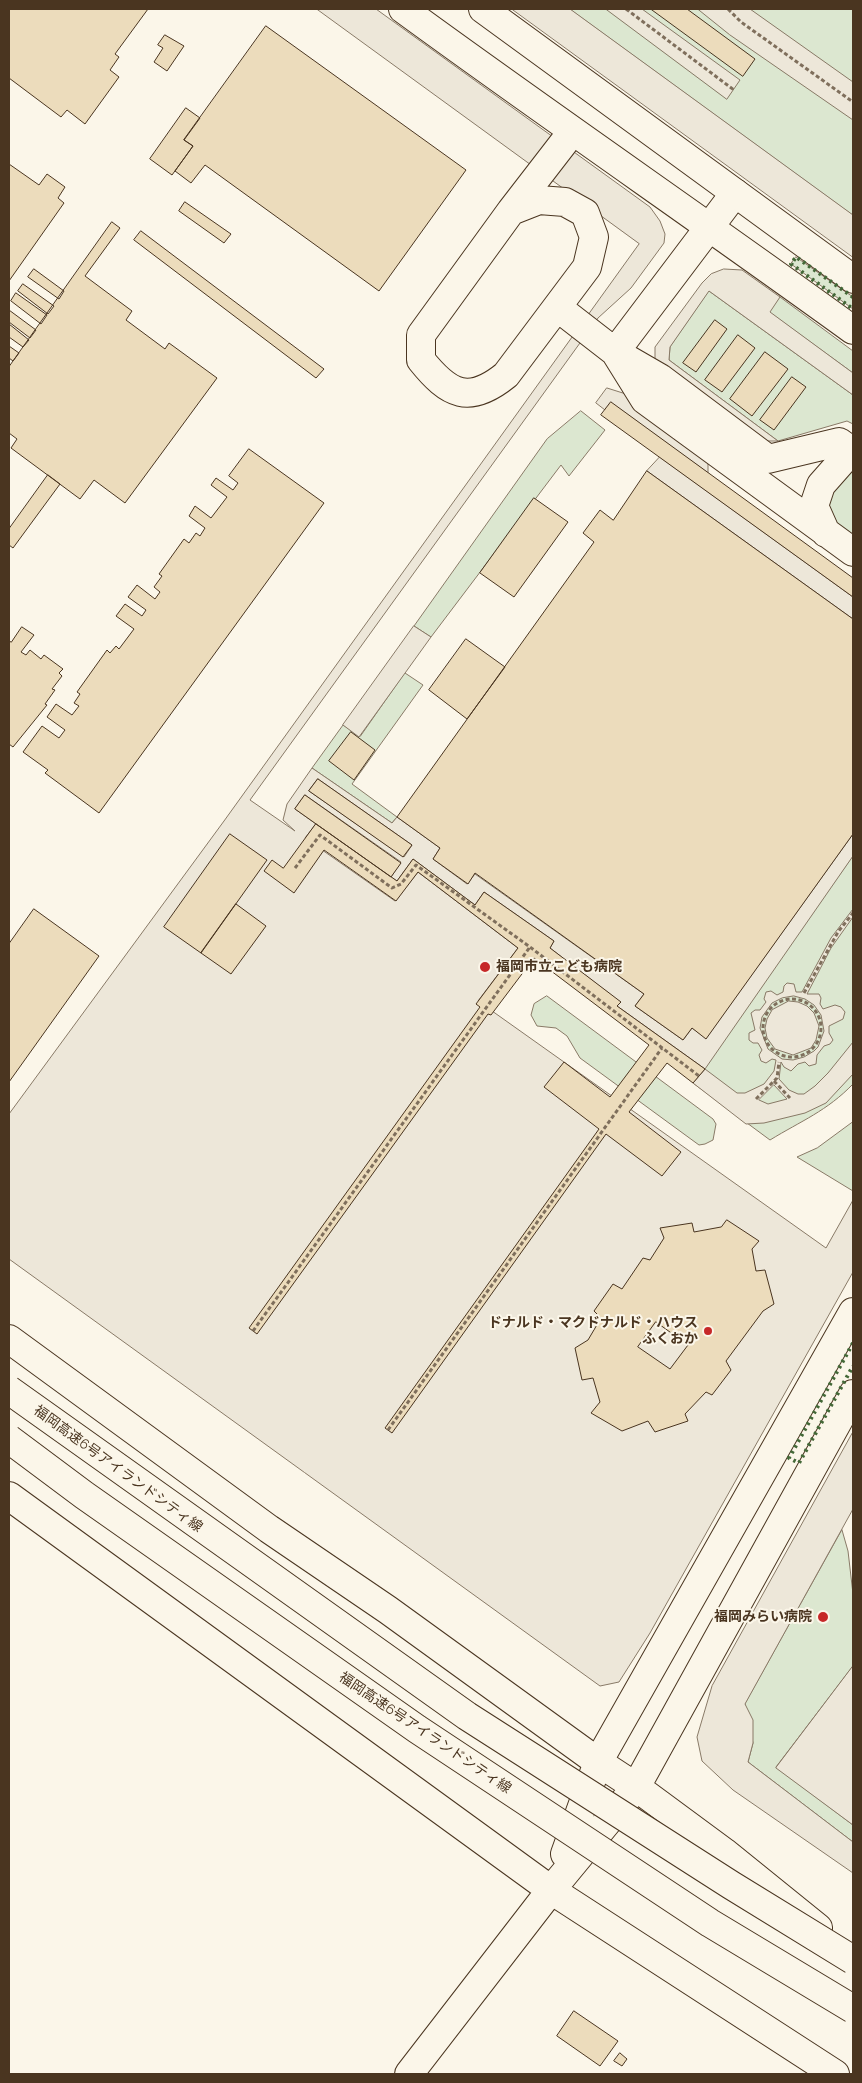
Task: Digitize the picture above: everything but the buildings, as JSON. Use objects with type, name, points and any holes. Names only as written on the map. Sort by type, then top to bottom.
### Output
[{"type":"main road","points":[[403,9],[572,132],[710,227],[853,330]]},
{"type":"main road","points":[[483,9],[853,280]]},
{"type":"main road","points":[[511,211],[539,200],[565,202],[585,213],[594,237],[587,267],[506,376],[490,388],[468,394],[446,387],[421,360],[421,336],[511,211],[572,132]]},
{"type":"main road","points":[[615,352],[735,193]]},
{"type":"main road","points":[[557,307],[615,352],[660,378],[768,459],[839,442],[852,452],[820,484],[814,506],[826,533]]},
{"type":"main road","points":[[615,352],[645,400],[853,552]]},
{"type":"main road","points":[[551,1890],[598,1762],[853,1312]]},
{"type":"main road","points":[[9,1339],[269,1529],[388,1610],[598,1762],[636,1787],[724,1852],[853,1958]]},
{"type":"main road","name":"福岡高速6号アイランドシティ線","points":[[9,1390],[467,1716],[731,1885],[853,1958]]},
{"type":"main road","points":[[409,2074],[551,1890],[636,1787],[853,1394]]},
{"type":"main road","name":"福岡高速6号アイランドシティ線","points":[[9,1439],[84,1495],[417,1729],[710,1923],[853,2009]]},
{"type":"main road","points":[[9,1496],[551,1890],[835,2074]]},
{"type":"path","points":[[626,9],[734,90]]},
{"type":"path","points":[[728,9],[741,22],[853,102]]},
{"type":"path","points":[[295,868],[320,835],[392,888],[402,884],[416,865],[530,947],[699,1076]]},
{"type":"path","points":[[804,993],[838,932],[853,913]]},
{"type":"path","points":[[253,1331],[530,947]]},
{"type":"path","points":[[783,1000],[799,1000],[809,1004],[819,1015],[820,1036],[816,1046],[808,1053],[788,1058],[778,1054],[767,1043],[763,1023],[774,1005],[783,1000]]},
{"type":"path","points":[[388,1430],[662,1048]]},
{"type":"path","points":[[756,1099],[774,1082],[779,1062]]},
{"type":"path","points":[[774,1082],[790,1098]]},
{"type":"green space","points":[[570,9],[853,9],[853,215]]},
{"type":"green space","points":[[796,257],[853,297],[853,309],[791,264]]},
{"type":"green space","points":[[709,291],[853,395],[853,424],[847,421],[778,441],[669,360],[670,347]]},
{"type":"green space","points":[[780,297],[853,351],[853,373],[769,312]]},
{"type":"green space","points":[[581,411],[605,430],[569,476],[561,465],[431,637],[414,626],[547,439]]},
{"type":"green space","points":[[853,469],[853,538],[837,527],[822,506],[828,493]]},
{"type":"green space","points":[[405,673],[423,685],[352,784],[397,817],[392,823],[312,768],[343,725],[360,736]]},
{"type":"green space","points":[[853,856],[853,1084],[823,1109],[770,1140],[693,1083]]},
{"type":"green space","points":[[547,996],[713,1119],[716,1124],[713,1140],[699,1145],[580,1058],[567,1036],[556,1028],[537,1026],[531,1015],[534,1004]]},
{"type":"green space","points":[[853,1122],[853,1191],[797,1157],[817,1148]]},
{"type":"green space","name":"福岡みらい病院","points":[[842,1530],[848,1551],[853,1594],[853,1666],[776,1767],[853,1825],[853,1842],[748,1762],[753,1743],[745,1704]]},
{"type":"shaded area","points":[[317,9],[376,9],[650,207],[660,221],[665,234],[664,243],[631,288],[598,318],[250,800],[295,831],[283,820],[287,804],[312,768],[392,823],[397,817],[440,848],[433,859],[467,884],[475,874],[644,994],[635,1006],[683,1040],[692,1028],[706,1038],[853,834],[853,856],[705,1069],[617,1006],[620,1002],[550,948],[554,941],[484,892],[475,905],[413,859],[397,881],[391,877],[401,862],[305,795],[295,809],[316,824],[305,838],[395,901],[418,872],[518,948],[478,1001],[826,1248],[853,1200],[853,1272],[650,1633],[619,1682],[600,1686],[9,1259],[9,1114],[224,821],[639,244]],"holes":[[[318,779],[412,845],[404,857],[309,791]]]},
{"type":"shaded area","points":[[512,9],[570,9],[853,215],[853,257]]},
{"type":"shaded area","points":[[606,9],[642,9],[740,80],[727,99]]},
{"type":"shaded area","points":[[698,9],[750,9],[853,82],[853,120],[730,35]]},
{"type":"shaded area","points":[[724,269],[742,270],[780,297],[770,312],[853,373],[853,395],[709,291],[670,347],[669,360],[778,441],[763,441],[655,360],[655,347],[702,283],[711,274]]},
{"type":"shaded area","points":[[607,388],[645,400],[708,460],[708,473],[611,403],[605,410],[596,403]]},
{"type":"shaded area","points":[[660,457],[853,597],[853,619],[647,471]]},
{"type":"shaded area","points":[[414,626],[431,637],[359,737],[343,725]]},
{"type":"shaded area","points":[[853,909],[853,917],[831,948],[807,994],[819,994],[821,998],[820,1004],[823,1009],[835,1005],[841,1007],[845,1012],[843,1019],[829,1026],[829,1033],[833,1040],[830,1044],[824,1046],[817,1055],[816,1064],[809,1066],[805,1062],[798,1064],[791,1071],[784,1067],[781,1062],[779,1079],[789,1090],[798,1094],[804,1094],[828,1073],[853,1042],[853,1074],[826,1103],[805,1113],[764,1123],[746,1124],[693,1083],[705,1069],[737,1093],[745,1093],[764,1084],[774,1071],[776,1060],[772,1059],[766,1063],[761,1061],[759,1055],[762,1050],[758,1043],[753,1043],[749,1040],[749,1033],[755,1030],[751,1013],[755,1010],[760,1010],[766,1002],[764,999],[766,992],[771,991],[777,995],[783,992],[784,986],[787,983],[794,984],[796,992],[802,992],[831,938]],"holes":[[[794,996],[805,999],[814,1005],[821,1015],[824,1031],[818,1047],[804,1057],[793,1060],[782,1059],[768,1049],[760,1028],[762,1017],[772,1003],[782,998]],[[774,1085],[787,1099],[768,1104],[759,1100]]]},
{"type":"shaded area","points":[[789,1001],[807,1006],[814,1013],[819,1026],[816,1040],[811,1048],[793,1055],[775,1049],[767,1038],[765,1028],[772,1010]]},
{"type":"shaded area","points":[[853,1432],[853,1509],[745,1704],[753,1720],[753,1743],[748,1762],[853,1842],[853,1873],[733,1790],[702,1761],[697,1737],[712,1686]]},
{"type":"shaded area","points":[[853,1666],[853,1825],[776,1768]]},
{"type":"hedge","points":[[853,297],[796,257],[791,264],[853,309]]},
{"type":"hedge","points":[[853,1343],[789,1458],[799,1463],[853,1366]]},
{"type":"place","name":"福岡市立こども病院","points":[[485,967]]},
{"type":"place","name":"ドナルド・マクドナルド・ハウス ふくおか","points":[[708,1331]]},
{"type":"place","name":"福岡みらい病院","points":[[823,1617]]}]
